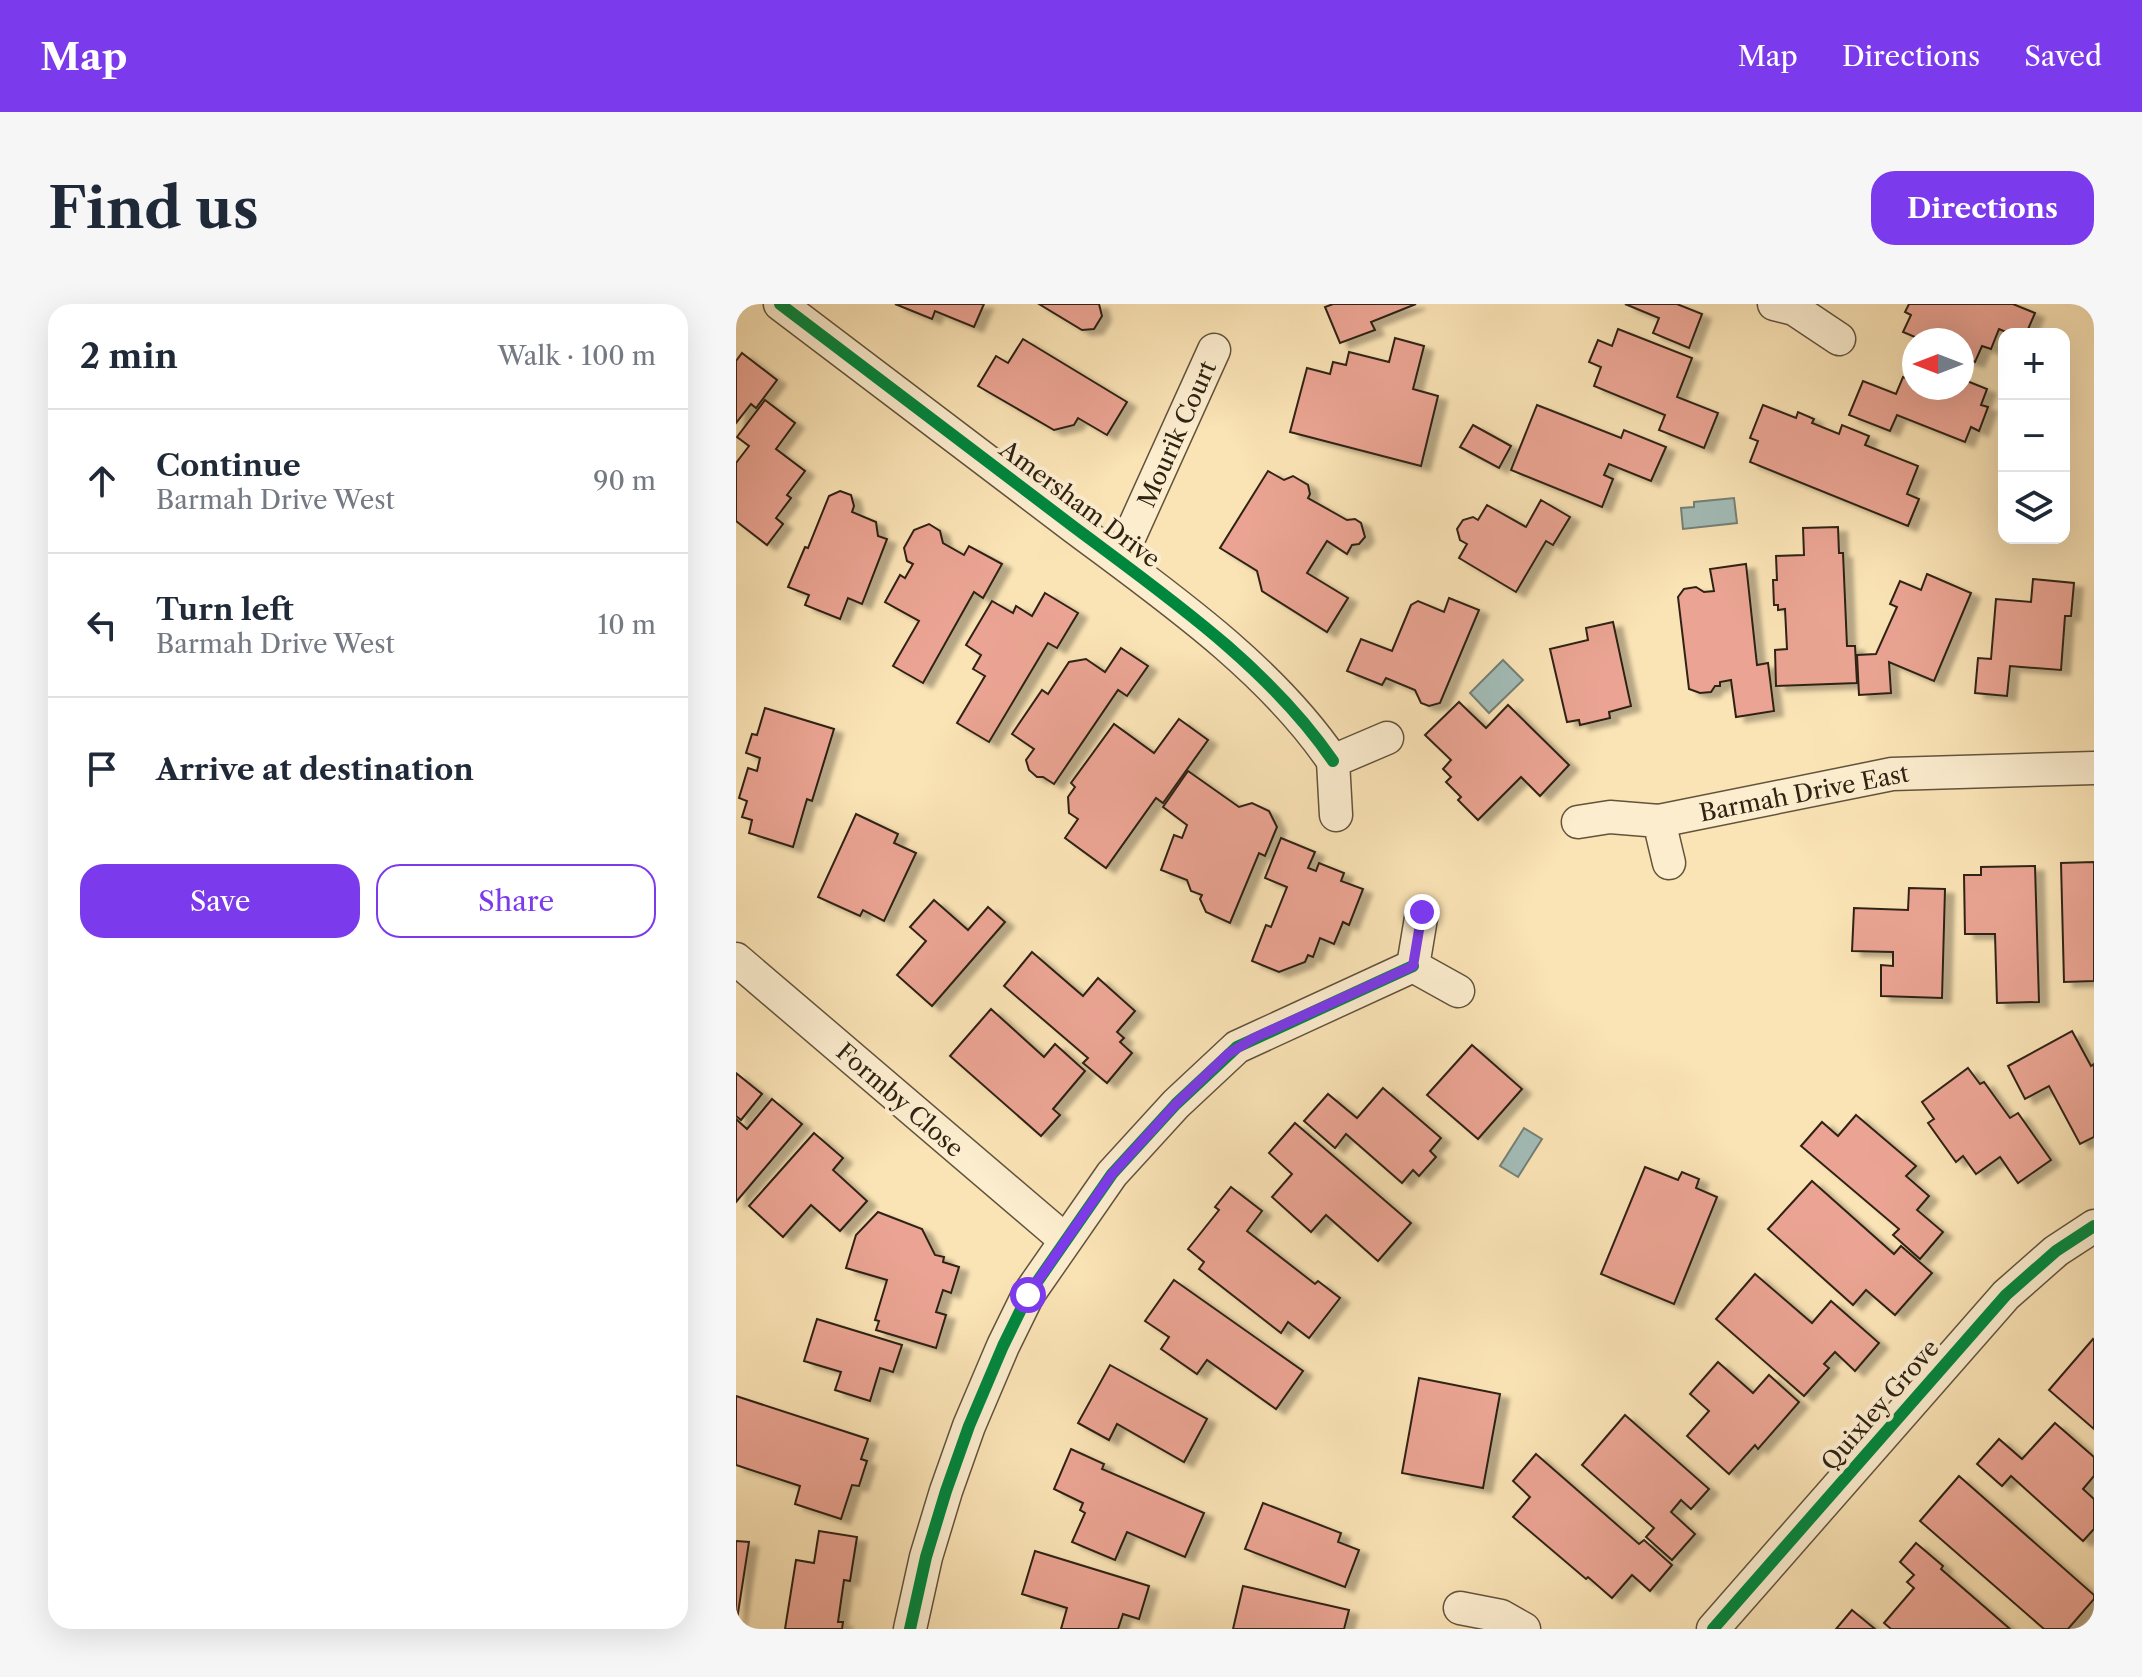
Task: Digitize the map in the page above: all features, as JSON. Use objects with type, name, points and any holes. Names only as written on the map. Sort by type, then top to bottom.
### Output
[{"type":"street","name":"Amersham Drive","points":[[780,304],[1119,560],[1209,633],[1293,708],[1333,761]]},
{"type":"street","points":[[1788,306],[1839,339]]},
{"type":"street","name":"Mourik Court","points":[[1119,560],[1214,350]]},
{"type":"street","points":[[1336,815],[1333,761],[1387,738]]},
{"type":"street","name":"Barmah Drive East","points":[[1578,822],[1610,817],[1659,821],[1892,774],[2094,768]]},
{"type":"street","points":[[1659,821],[1669,863]]},
{"type":"street","points":[[1413,966],[1422,912]]},
{"type":"street","name":"Formby Close","points":[[736,959],[1064,1239]]},
{"type":"street","points":[[1413,966],[1458,991]]},
{"type":"street","points":[[910,1629],[926,1557],[969,1426],[1028,1295],[1112,1174],[1176,1104],[1228,1054],[1254,1038],[1413,966]]},
{"type":"street","name":"Quixley Grove","points":[[1713,1629],[2006,1295],[2056,1251],[2094,1226]]},
{"type":"street","points":[[1460,1608],[1501,1616],[1524,1629]]},
{"type":"water","points":[[1734,498],[1737,523],[1683,529],[1681,508],[1694,507],[1694,502]]},
{"type":"water","points":[[1503,660],[1523,680],[1489,713],[1470,693]]},
{"type":"water","points":[[1524,1128],[1542,1139],[1518,1177],[1500,1166]]},
{"type":"building","points":[[895,304],[984,304],[974,327],[935,311],[932,319]]},
{"type":"building","points":[[1039,304],[1099,304],[1102,316],[1094,329],[1082,330]]},
{"type":"building","points":[[1333,304],[1416,304],[1371,322],[1375,330],[1340,343],[1325,307]]},
{"type":"building","points":[[1625,304],[1677,304],[1702,314],[1689,348],[1653,333],[1659,318]]},
{"type":"building","points":[[1909,304],[2013,304],[2035,313],[2029,328],[1998,328],[1991,349],[1982,346],[1975,362],[1974,328],[1905,328],[1911,315],[1905,312]]},
{"type":"building","points":[[1618,329],[1692,358],[1677,397],[1718,413],[1704,448],[1659,430],[1665,415],[1594,386],[1601,367],[1589,362],[1598,340],[1612,346]]},
{"type":"building","points":[[1395,338],[1424,346],[1413,389],[1438,396],[1421,466],[1290,432],[1307,368],[1330,374],[1333,362],[1346,365],[1349,352],[1389,362]]},
{"type":"building","points":[[1023,339],[1127,402],[1107,435],[1078,418],[1074,425],[1054,430],[978,386],[996,356],[1008,363]]},
{"type":"building","points":[[742,353],[777,380],[756,408],[751,404],[736,423],[736,361]]},
{"type":"building","points":[[1902,379],[1902,400],[1974,400],[1974,384],[1987,389],[1981,405],[1988,407],[1979,431],[1971,427],[1965,442],[1897,415],[1890,431],[1849,415],[1863,381],[1896,394]]},
{"type":"building","points":[[765,400],[795,423],[776,449],[805,471],[787,495],[791,498],[776,518],[783,524],[767,545],[736,521],[736,463],[749,446],[737,437]]},
{"type":"building","points":[[1537,405],[1621,438],[1624,430],[1666,447],[1651,481],[1609,464],[1604,475],[1613,479],[1602,507],[1511,470]]},
{"type":"building","points":[[1763,405],[1796,418],[1798,412],[1814,419],[1812,423],[1839,434],[1842,425],[1869,436],[1865,445],[1918,466],[1907,494],[1919,499],[1908,526],[1750,462],[1758,441],[1750,438]]},
{"type":"building","points":[[1473,425],[1511,446],[1499,468],[1460,447]]},
{"type":"building","points":[[1268,471],[1284,480],[1293,476],[1308,485],[1308,498],[1347,520],[1355,519],[1361,523],[1365,537],[1359,544],[1352,545],[1347,554],[1327,541],[1307,573],[1348,598],[1327,632],[1262,591],[1257,571],[1220,548]]},
{"type":"building","points":[[840,491],[851,495],[852,512],[876,522],[878,536],[887,539],[862,604],[848,598],[840,619],[805,605],[809,595],[788,587],[829,496]]},
{"type":"building","points":[[1541,500],[1570,517],[1553,545],[1546,541],[1516,592],[1459,558],[1467,544],[1460,540],[1457,529],[1463,520],[1473,517],[1478,520],[1487,505],[1526,527]]},
{"type":"building","points":[[929,524],[940,531],[943,543],[964,555],[969,546],[1002,564],[983,598],[974,592],[923,683],[893,666],[919,621],[885,602],[900,575],[905,578],[913,564],[907,561],[904,548],[914,530]]},
{"type":"building","points":[[1838,527],[1839,553],[1843,553],[1847,646],[1855,646],[1857,683],[1776,686],[1775,650],[1787,649],[1785,609],[1778,610],[1778,605],[1774,605],[1776,556],[1804,555],[1803,528]]},
{"type":"building","points":[[1746,564],[1757,665],[1768,663],[1774,711],[1736,717],[1731,680],[1720,682],[1720,686],[1715,686],[1711,692],[1700,693],[1689,689],[1678,597],[1684,589],[1696,587],[1704,592],[1714,591],[1710,569]]},
{"type":"building","points":[[1927,574],[1971,593],[1934,681],[1889,662],[1891,693],[1859,695],[1857,655],[1876,654],[1897,607],[1890,604],[1900,581],[1921,590]]},
{"type":"building","points":[[2033,579],[2074,583],[2071,616],[2065,616],[2061,670],[2010,666],[2007,696],[1975,693],[1978,658],[1991,659],[1996,599],[2031,602]]},
{"type":"building","points":[[1045,593],[1078,613],[1057,648],[1048,643],[989,742],[957,723],[985,676],[973,669],[981,655],[966,645],[992,601],[1013,613],[1016,606],[1032,616]]},
{"type":"building","points":[[1449,598],[1479,610],[1440,703],[1429,706],[1421,703],[1415,690],[1386,678],[1382,685],[1347,671],[1361,639],[1392,651],[1411,605],[1418,601],[1444,612]]},
{"type":"building","points":[[1613,622],[1631,706],[1609,712],[1610,718],[1580,725],[1579,720],[1567,722],[1550,649],[1588,640],[1586,628]]},
{"type":"building","points":[[1121,648],[1148,666],[1127,696],[1118,690],[1054,784],[1037,777],[1029,770],[1026,760],[1034,749],[1012,734],[1042,690],[1048,694],[1069,662],[1086,659],[1105,672]]},
{"type":"building","points":[[1459,702],[1486,728],[1508,705],[1569,765],[1540,796],[1521,777],[1478,820],[1458,800],[1461,797],[1446,782],[1451,777],[1443,769],[1451,760],[1425,735]]},
{"type":"building","points":[[765,708],[834,729],[812,801],[807,799],[793,847],[749,833],[752,820],[742,817],[747,801],[739,798],[748,768],[757,771],[760,758],[746,753],[752,734],[757,735]]},
{"type":"building","points":[[1179,719],[1208,740],[1163,803],[1156,798],[1106,868],[1065,838],[1078,819],[1069,813],[1068,797],[1075,787],[1071,783],[1114,724],[1154,753]]},
{"type":"building","points":[[1188,771],[1239,807],[1252,803],[1269,811],[1277,827],[1265,856],[1259,853],[1230,923],[1206,912],[1200,899],[1202,895],[1191,891],[1187,880],[1161,870],[1174,835],[1182,838],[1187,825],[1163,807]]},
{"type":"building","points":[[856,814],[898,834],[894,843],[916,853],[884,921],[863,910],[860,916],[818,897]]},
{"type":"building","points":[[1281,838],[1315,852],[1308,868],[1316,871],[1319,863],[1344,873],[1341,881],[1363,889],[1349,925],[1343,922],[1334,944],[1320,938],[1313,957],[1308,955],[1305,962],[1279,972],[1252,961],[1266,925],[1271,927],[1287,887],[1265,878]]},
{"type":"building","points":[[2094,862],[2094,981],[2064,982],[2061,863]]},
{"type":"building","points":[[2035,866],[2039,1002],[1997,1003],[1995,934],[1965,934],[1964,875],[1981,875],[1981,867]]},
{"type":"building","points":[[1909,888],[1945,889],[1942,998],[1881,996],[1881,965],[1893,966],[1893,952],[1852,951],[1854,908],[1908,910]]},
{"type":"building","points":[[934,900],[968,930],[988,907],[1005,922],[932,1006],[897,975],[926,941],[910,927]]},
{"type":"building","points":[[1032,952],[1083,996],[1098,978],[1135,1011],[1117,1032],[1124,1038],[1120,1042],[1132,1053],[1107,1083],[1083,1063],[1088,1058],[1004,986]]},
{"type":"building","points":[[991,1009],[1044,1057],[1055,1044],[1085,1071],[1053,1109],[1060,1115],[1041,1136],[950,1056]]},
{"type":"building","points":[[2072,1031],[2091,1066],[2094,1064],[2094,1137],[2080,1144],[2049,1086],[2025,1099],[2008,1066]]},
{"type":"building","points":[[1472,1045],[1522,1089],[1478,1139],[1427,1095]]},
{"type":"building","points":[[1968,1068],[1980,1084],[1984,1082],[2010,1118],[2018,1113],[2051,1160],[2018,1183],[2000,1157],[1976,1174],[1963,1156],[1956,1162],[1928,1123],[1934,1119],[1922,1102]]},
{"type":"building","points":[[736,1073],[762,1094],[741,1120],[736,1116]]},
{"type":"building","points":[[1383,1088],[1441,1138],[1430,1151],[1436,1157],[1419,1176],[1413,1170],[1402,1183],[1346,1134],[1335,1148],[1304,1121],[1328,1094],[1357,1118]]},
{"type":"building","points":[[772,1099],[802,1124],[736,1202],[736,1119],[747,1129]]},
{"type":"building","points":[[1856,1115],[1916,1166],[1906,1176],[1929,1196],[1917,1210],[1943,1232],[1920,1259],[1893,1235],[1899,1229],[1801,1146],[1822,1122],[1838,1136]]},
{"type":"building","points":[[1295,1123],[1411,1223],[1378,1261],[1326,1215],[1311,1232],[1272,1197],[1292,1174],[1269,1153]]},
{"type":"building","points":[[814,1133],[843,1158],[833,1170],[867,1201],[840,1231],[811,1205],[783,1237],[749,1206]]},
{"type":"building","points":[[1645,1167],[1678,1180],[1682,1172],[1699,1179],[1696,1188],[1717,1197],[1674,1304],[1601,1274]]},
{"type":"building","points":[[1812,1181],[1894,1254],[1901,1246],[1932,1273],[1895,1315],[1866,1290],[1853,1305],[1768,1229]]},
{"type":"building","points":[[1231,1187],[1262,1211],[1247,1231],[1315,1284],[1318,1281],[1340,1298],[1309,1338],[1288,1322],[1281,1333],[1199,1269],[1204,1262],[1188,1249],[1219,1210],[1215,1207]]},
{"type":"building","points":[[878,1212],[922,1229],[935,1255],[944,1257],[943,1262],[959,1267],[951,1293],[943,1290],[936,1312],[946,1315],[936,1348],[876,1330],[879,1321],[875,1320],[887,1280],[846,1268],[856,1235]]},
{"type":"building","points":[[1755,1274],[1812,1323],[1831,1301],[1879,1343],[1855,1371],[1835,1352],[1824,1364],[1829,1368],[1804,1396],[1716,1319]]},
{"type":"building","points":[[1174,1280],[1303,1371],[1276,1409],[1207,1360],[1197,1374],[1161,1349],[1169,1337],[1145,1321]]},
{"type":"building","points":[[817,1319],[902,1345],[893,1372],[880,1368],[870,1401],[835,1390],[841,1372],[804,1361]]},
{"type":"building","points":[[2094,1340],[2094,1429],[2049,1390]]},
{"type":"building","points":[[1718,1362],[1753,1393],[1769,1375],[1799,1402],[1758,1449],[1755,1445],[1729,1474],[1687,1436],[1709,1411],[1690,1394]]},
{"type":"building","points":[[1110,1365],[1207,1419],[1184,1462],[1117,1424],[1109,1440],[1078,1423]]},
{"type":"building","points":[[1419,1378],[1500,1394],[1483,1488],[1402,1473]]},
{"type":"building","points":[[736,1396],[868,1439],[861,1459],[867,1461],[859,1486],[852,1485],[841,1519],[795,1504],[800,1486],[736,1465]]},
{"type":"building","points":[[1625,1415],[1709,1489],[1691,1509],[1681,1500],[1671,1512],[1695,1534],[1672,1560],[1646,1537],[1654,1528],[1582,1465]]},
{"type":"building","points":[[2055,1423],[2094,1457],[2094,1476],[2083,1489],[2094,1499],[2094,1529],[2083,1541],[2011,1476],[2002,1486],[1977,1464],[1999,1439],[2022,1459]]},
{"type":"building","points":[[1071,1449],[1104,1464],[1102,1469],[1204,1513],[1185,1557],[1127,1532],[1115,1560],[1072,1542],[1085,1513],[1080,1510],[1083,1503],[1054,1489]]},
{"type":"building","points":[[1536,1454],[1639,1544],[1644,1540],[1672,1565],[1650,1591],[1632,1575],[1612,1598],[1513,1517],[1530,1497],[1513,1481]]},
{"type":"building","points":[[1959,1476],[2094,1595],[2094,1599],[2068,1629],[2044,1629],[1920,1521]]},
{"type":"building","points":[[1263,1503],[1341,1533],[1338,1542],[1359,1550],[1345,1587],[1245,1549]]},
{"type":"building","points":[[819,1531],[857,1537],[850,1581],[844,1580],[838,1622],[843,1622],[842,1629],[785,1629],[796,1560],[814,1563]]},
{"type":"building","points":[[736,1541],[749,1542],[736,1626]]},
{"type":"building","points":[[1916,1543],[2010,1629],[1891,1629],[1884,1623],[1914,1588],[1907,1582],[1914,1575],[1900,1562]]},
{"type":"building","points":[[1035,1551],[1149,1586],[1139,1619],[1123,1614],[1118,1629],[1061,1629],[1067,1608],[1022,1594]]},
{"type":"building","points":[[1243,1586],[1349,1610],[1344,1629],[1233,1629]]},
{"type":"building","points":[[1852,1610],[1875,1629],[1836,1629]]},
{"type":"cycle path","points":[[780,304],[1214,634],[1278,694],[1333,761]]},
{"type":"cycle path","points":[[910,1629],[926,1557],[946,1491],[1003,1346],[1028,1295],[1112,1174],[1176,1104],[1237,1047],[1413,966]]},
{"type":"cycle path","points":[[1713,1629],[2006,1295],[2056,1251],[2094,1226]]},
{"type":"route","points":[[1028,1295],[1112,1174],[1176,1104],[1237,1047],[1413,966],[1422,912]]}]
